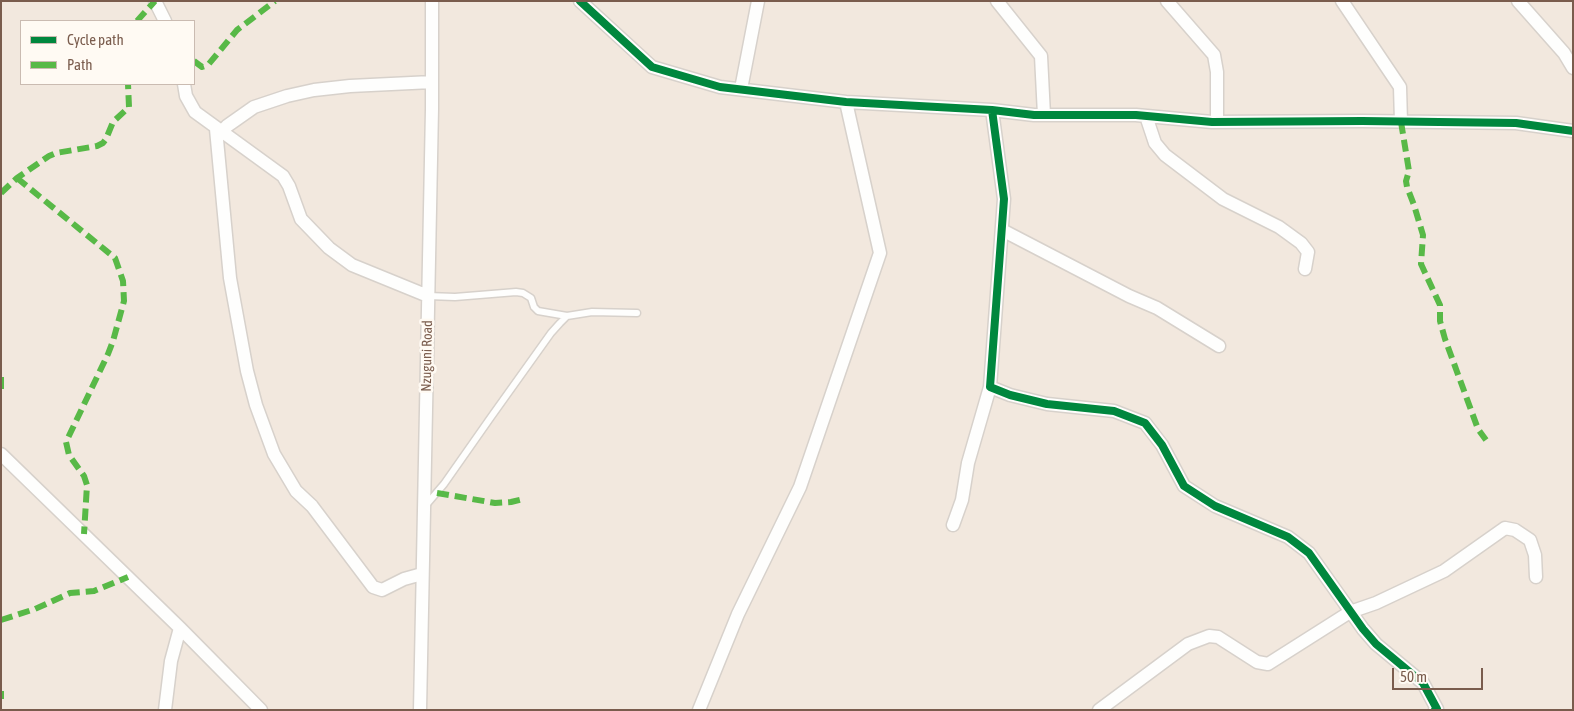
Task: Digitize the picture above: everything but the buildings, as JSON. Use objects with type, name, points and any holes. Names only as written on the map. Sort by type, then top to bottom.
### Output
[{"type":"street","points":[[156,1],[165,20]]},
{"type":"street","name":"Nzuguni Road","points":[[420,710],[432,1]]},
{"type":"street","points":[[580,1],[652,68],[720,87],[846,102],[992,110],[1044,115],[1146,116],[1217,122],[1516,123],[1573,131]]},
{"type":"street","points":[[741,89],[758,1]]},
{"type":"street","points":[[997,1],[1041,56],[1044,115]]},
{"type":"street","points":[[1167,1],[1214,55],[1217,72],[1217,122]]},
{"type":"street","points":[[1342,1],[1400,87],[1401,122]]},
{"type":"street","points":[[1518,1],[1564,53],[1573,68]]},
{"type":"street","points":[[218,131],[254,107],[287,96],[314,90],[350,86],[432,82]]},
{"type":"street","points":[[184,85],[186,96],[195,112],[218,131],[283,176],[289,186],[301,219],[329,248],[352,265],[428,296]]},
{"type":"street","points":[[699,710],[738,614],[800,487],[880,253],[846,102]]},
{"type":"street","points":[[953,525],[962,500],[968,463],[990,387],[1004,199],[992,110]]},
{"type":"street","points":[[1146,116],[1155,143],[1166,155],[1223,199],[1279,227],[1301,244],[1308,252],[1304,270]]},
{"type":"street","points":[[218,131],[233,297],[247,371],[256,405],[274,454],[296,490],[312,506],[373,587],[382,590],[404,579],[422,574]]},
{"type":"street","points":[[1002,230],[1129,296],[1157,308],[1219,346]]},
{"type":"street","points":[[990,387],[1010,395],[1047,404],[1114,411],[1145,424],[1162,445],[1184,486],[1216,506],[1288,537],[1310,553],[1350,612],[1376,644],[1423,683],[1437,709]]},
{"type":"street","points":[[1,454],[180,628],[261,710]]},
{"type":"street","points":[[1100,710],[1188,644],[1209,636],[1218,637],[1256,662],[1268,664],[1350,612],[1376,604],[1444,570],[1505,528],[1515,530],[1530,540],[1535,555],[1536,576]]},
{"type":"street","points":[[164,710],[170,668],[180,628]]},
{"type":"lane","points":[[428,296],[455,297],[516,292],[523,293],[531,298],[538,311],[567,316],[592,312],[637,312]]},
{"type":"lane","points":[[424,508],[444,484],[551,333],[567,316]]},
{"type":"shaded area","points":[[1,1],[1573,1],[1573,710],[1,710]]},
{"type":"marked path","points":[[138,20],[155,1]]},
{"type":"marked path","points":[[195,62],[202,67],[208,65],[237,30],[275,1]]},
{"type":"marked path","points":[[1,193],[17,178],[49,156],[56,153],[97,146],[103,143],[113,122],[129,107],[128,85]]},
{"type":"marked path","points":[[1401,122],[1409,171],[1406,181],[1407,187],[1423,235],[1421,264],[1440,305],[1440,321],[1445,339],[1478,429],[1486,440]]},
{"type":"marked path","points":[[17,178],[115,258],[123,281],[124,301],[113,341],[66,442],[69,455],[84,476],[87,485],[84,534]]},
{"type":"marked path","points":[[1,377],[1,391]]},
{"type":"marked path","points":[[437,493],[495,503],[523,499]]},
{"type":"marked path","points":[[1,620],[35,609],[70,593],[94,591],[128,577]]},
{"type":"marked path","points":[[1,691],[1,699]]},
{"type":"cycle path","points":[[580,1],[652,67],[720,87],[846,102],[992,110],[1034,115],[1136,115],[1212,122],[1516,123],[1573,131]]},
{"type":"cycle path","points":[[992,110],[1004,199],[990,387],[1010,395],[1047,404],[1114,411],[1145,423],[1162,445],[1184,486],[1215,506],[1288,537],[1309,553],[1363,629],[1376,644],[1423,683],[1437,709],[1435,710]]}]
